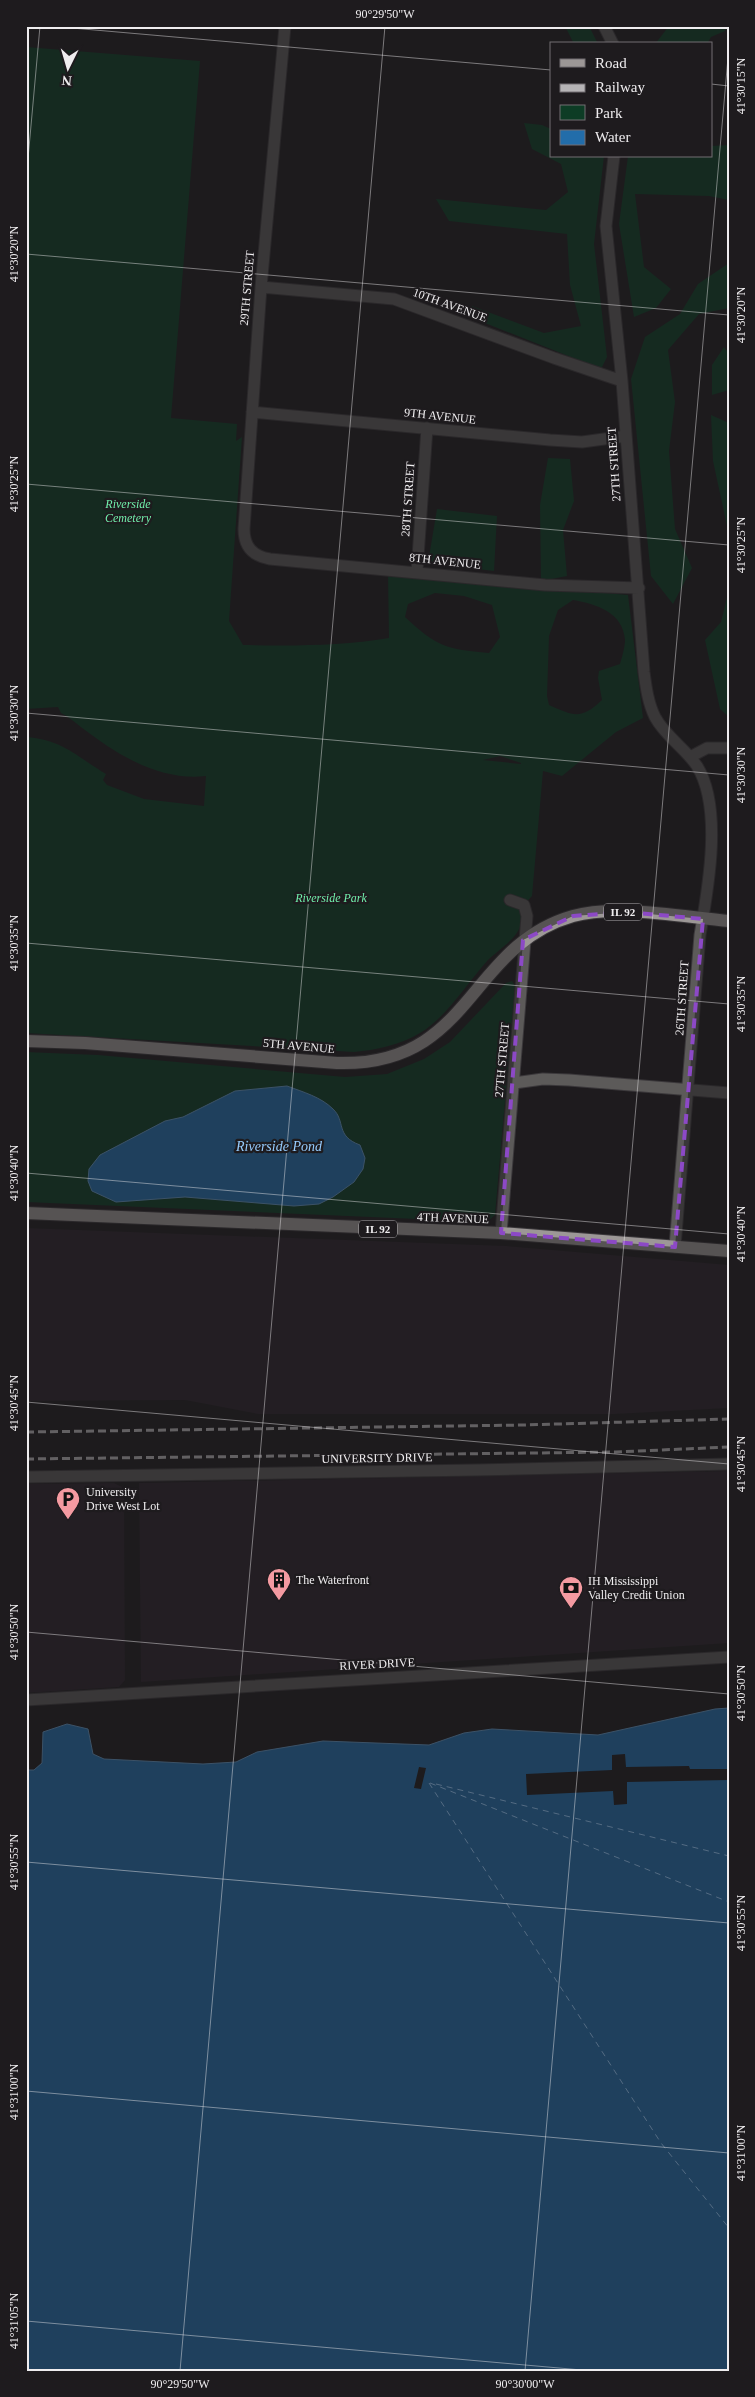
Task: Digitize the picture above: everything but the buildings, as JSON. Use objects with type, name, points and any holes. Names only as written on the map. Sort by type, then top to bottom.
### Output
[{"type":"main road","name":"IL 92","points":[[523,940],[555,923],[573,916],[592,912],[627,912],[729,921]]},
{"type":"main road","name":"5TH AVENUE","points":[[26,1041],[104,1045],[337,1063],[375,1061],[408,1051],[439,1032],[465,1006],[498,965],[523,940]]},
{"type":"main road","name":"4TH AVENUE","points":[[26,1213],[501,1233],[729,1251]]},
{"type":"street","name":"29TH STREET","points":[[251,551],[244,539],[244,529],[261,287],[285,26]]},
{"type":"street","points":[[604,26],[612,42]]},
{"type":"street","name":"27TH STREET","points":[[614,158],[606,226],[622,381],[644,672],[651,705],[656,717],[664,729],[690,757]]},
{"type":"street","name":"10TH AVENUE","points":[[261,287],[394,299],[622,381]]},
{"type":"street","name":"9TH AVENUE","points":[[252,412],[550,440],[582,442],[626,436]]},
{"type":"street","name":"28TH STREET","points":[[417,571],[427,428]]},
{"type":"street","name":"8TH AVENUE","points":[[251,551],[260,557],[270,559],[417,571],[545,585],[638,588]]},
{"type":"street","points":[[690,757],[707,748],[729,748]]},
{"type":"street","name":"26TH STREET","points":[[676,1247],[712,825],[708,792],[698,767],[690,757]]},
{"type":"street","name":"27TH STREET","points":[[501,1233],[526,910],[524,905],[510,900]]},
{"type":"street","points":[[514,1083],[552,1079],[729,1092]]},
{"type":"street","name":"UNIVERSITY DRIVE","points":[[26,1476],[486,1470],[729,1464]]},
{"type":"street","name":"RIVER DRIVE","points":[[26,1700],[729,1657]]},
{"type":"highlighted area","points":[[627,912],[703,919],[675,1247],[501,1233],[523,940],[573,916]]},
{"type":"shaded area","points":[[26,1228],[506,1246],[729,1265],[729,1408],[615,1414],[258,1414],[185,1400],[26,1401]]},
{"type":"shaded area","points":[[729,1471],[729,1643],[141,1682],[139,1483]]},
{"type":"shaded area","points":[[114,1483],[122,1487],[124,1494],[125,1680],[119,1687],[26,1693],[26,1484]]},
{"type":"green space","points":[[565,26],[589,26],[597,42],[573,42]]},
{"type":"green space","points":[[669,26],[726,26],[725,31],[711,37],[708,42],[657,42]]},
{"type":"green space","points":[[26,47],[200,61],[171,418],[237,424],[236,441],[242,437],[229,621],[243,645],[316,645],[353,643],[389,638],[388,574],[628,595],[643,718],[616,732],[562,776],[543,771],[532,896],[520,909],[520,925],[514,937],[488,960],[448,1009],[430,1026],[420,1033],[396,1044],[354,1052],[26,1033],[26,737],[60,745],[106,774],[103,780],[107,785],[144,799],[204,806],[206,776],[174,775],[144,766],[115,751],[61,713],[58,707],[26,709]],"holes":[[[435,593],[464,596],[492,605],[500,637],[489,653],[462,650],[443,645],[434,641],[405,617],[408,604]],[[573,600],[591,604],[614,616],[623,630],[625,643],[620,664],[599,671],[598,678],[602,700],[583,713],[571,714],[549,705],[547,696],[549,636],[558,610]],[[500,756],[521,764],[483,760]]]},
{"type":"green space","points":[[524,123],[542,125],[550,129],[550,158],[604,158],[594,244],[607,357],[601,369],[470,317],[472,306],[544,333],[581,326],[570,285],[567,234],[449,221],[436,199],[546,210],[568,192],[561,164],[532,149]]},
{"type":"green space","points":[[729,145],[729,200],[709,196],[635,194],[644,267],[671,289],[656,308],[634,317],[619,224],[628,158],[712,158],[712,146]]},
{"type":"green space","points":[[729,263],[729,308],[699,314],[668,350],[675,402],[669,451],[675,529],[692,568],[673,604],[651,576],[631,379],[645,337],[680,314],[698,284]]},
{"type":"green space","points":[[724,347],[729,354],[729,390],[712,395],[712,365]]},
{"type":"green space","points":[[711,415],[729,423],[729,535],[713,461]]},
{"type":"green space","points":[[548,458],[570,459],[574,501],[563,530],[567,576],[541,581],[540,505]]},
{"type":"green space","points":[[437,509],[497,516],[494,571],[428,563]]},
{"type":"green space","points":[[729,589],[729,717],[720,709],[705,640],[721,622]]},
{"type":"green space","points":[[512,981],[515,986],[495,1215],[487,1222],[26,1202],[26,1052],[98,1055],[345,1077],[387,1074],[424,1059],[450,1042],[506,983]]},
{"type":"water","name":"Riverside Pond","points":[[287,1086],[312,1095],[333,1109],[347,1137],[360,1145],[365,1158],[363,1169],[354,1182],[333,1197],[319,1204],[294,1206],[185,1197],[116,1202],[92,1191],[88,1181],[89,1169],[100,1155],[165,1121],[183,1117],[235,1091]]},
{"type":"water","points":[[729,1708],[729,2371],[26,2371],[26,1770],[34,1770],[42,1763],[43,1732],[67,1724],[88,1729],[93,1754],[104,1759],[203,1764],[236,1762],[257,1752],[323,1741],[429,1745],[464,1733],[492,1729],[598,1735],[715,1709]]},
{"type":"pier","points":[[625,1754],[626,1767],[689,1766],[690,1769],[729,1769],[729,1780],[627,1782],[627,1804],[614,1805],[613,1791],[527,1795],[526,1774],[612,1770],[612,1755]]},
{"type":"pier","points":[[419,1767],[426,1768],[421,1789],[414,1788]]},
{"type":"ferry route","points":[[429,1783],[661,2143],[729,2228]]},
{"type":"ferry route","points":[[430,1783],[729,1902]]},
{"type":"ferry route","points":[[436,1784],[729,1856]]},
{"type":"railway","points":[[26,1432],[524,1425],[729,1419]]},
{"type":"railway","points":[[26,1459],[616,1452],[729,1447]]},
{"type":"place","name":"University Drive West Lot","points":[[68,1520]]},
{"type":"place","name":"The Waterfront","points":[[279,1601]]},
{"type":"place","name":"IH Mississippi Valley Credit Union","points":[[571,1609]]},
{"type":"park label","name":"Riverside Cemetery","points":[[128,511]]},
{"type":"park label","name":"Riverside Park","points":[[331,898]]}]
